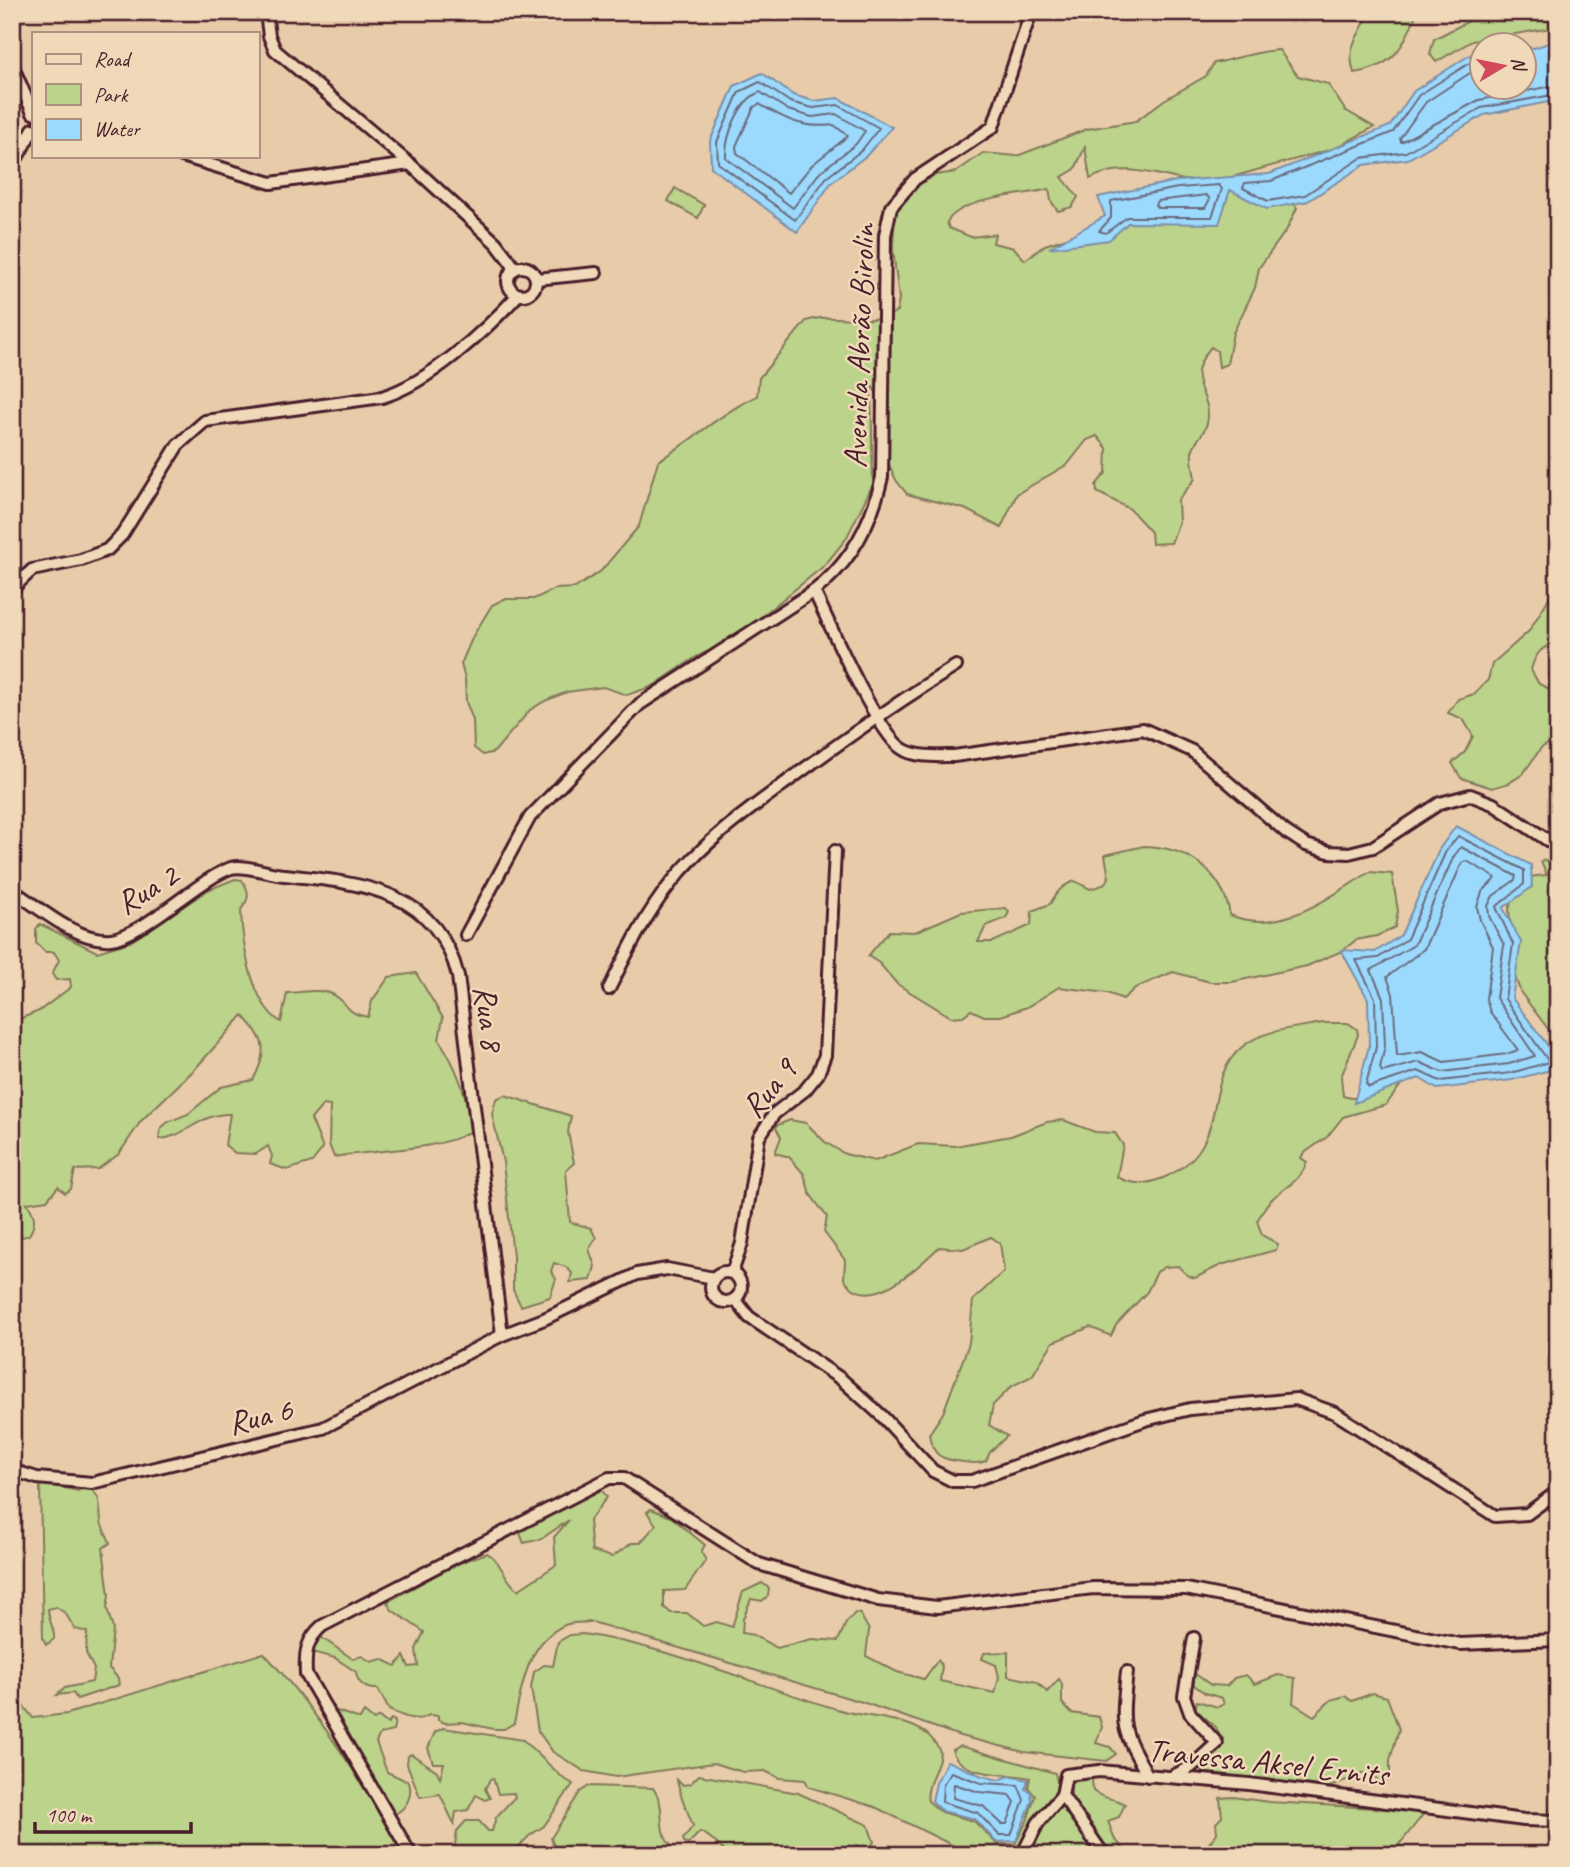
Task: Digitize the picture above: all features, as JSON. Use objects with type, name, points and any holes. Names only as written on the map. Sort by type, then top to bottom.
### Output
[{"type":"street","points":[[266,12],[269,36],[275,50],[410,164],[496,243],[515,268]]},
{"type":"street","name":"Avenida Abrão Birolin","points":[[466,935],[530,817],[588,755],[640,704],[814,591],[837,573],[853,552],[878,494],[882,477],[885,235],[891,207],[915,179],[993,127],[1031,12]]},
{"type":"street","points":[[12,65],[32,111]]},
{"type":"street","points":[[12,167],[32,131]]},
{"type":"street","points":[[189,158],[271,183],[410,164]]},
{"type":"street","points":[[515,268],[528,268],[536,279]]},
{"type":"street","points":[[515,268],[508,281],[510,289],[518,295]]},
{"type":"street","points":[[536,279],[596,273]]},
{"type":"street","points":[[12,589],[32,570],[81,560],[107,550],[122,535],[178,445],[205,421],[382,397],[401,391],[455,352],[518,295],[531,291],[536,279]]},
{"type":"street","points":[[814,591],[877,715],[890,737],[902,749],[933,756],[1143,729],[1192,751],[1286,832],[1306,845],[1329,852],[1349,853],[1373,847],[1440,803],[1470,795],[1493,804],[1558,847]]},
{"type":"street","points":[[610,989],[631,945],[672,882],[712,841],[756,804],[877,715],[956,666]]},
{"type":"street","name":"Rua 9","points":[[732,1273],[742,1243],[759,1137],[774,1114],[805,1090],[818,1074],[825,1055],[835,851]]},
{"type":"street","name":"Rua 2","points":[[12,890],[87,937],[114,939],[232,867]]},
{"type":"street","name":"Rua 8","points":[[232,867],[353,883],[389,893],[421,913],[441,933],[453,957],[457,976],[502,1335]]},
{"type":"street","name":"Rua 6","points":[[12,1470],[37,1478],[92,1483],[323,1428],[502,1335],[544,1319],[637,1274],[667,1269],[714,1278]]},
{"type":"street","points":[[722,1272],[732,1273],[741,1285],[735,1299],[723,1302],[714,1297],[711,1288],[714,1278],[722,1272]]},
{"type":"street","points":[[735,1299],[749,1317],[841,1380],[882,1416],[933,1471],[954,1481],[972,1482],[1145,1420],[1190,1409],[1296,1399],[1335,1413],[1495,1516],[1527,1514],[1558,1491]]},
{"type":"street","points":[[411,1855],[306,1674],[306,1648],[312,1634],[322,1626],[609,1478],[624,1478],[759,1564],[878,1600],[937,1607],[1093,1588],[1186,1589],[1460,1644],[1558,1640]]},
{"type":"street","points":[[1168,1778],[1191,1767],[1217,1743],[1190,1713],[1184,1696],[1194,1638]]},
{"type":"street","points":[[1127,1672],[1122,1719],[1126,1737],[1148,1776]]},
{"type":"street","name":"Travessa Aksel Ernits","points":[[1062,1795],[1066,1775],[1081,1771],[1249,1784],[1524,1820],[1558,1821]]},
{"type":"street","points":[[1022,1855],[1038,1823],[1062,1795],[1104,1855]]},
{"type":"green space","points":[[1369,12],[1417,12],[1407,36],[1388,61],[1354,73],[1352,47]]},
{"type":"green space","points":[[1486,12],[1558,12],[1558,27],[1527,32],[1468,32],[1468,43],[1436,62],[1430,54],[1434,39]]},
{"type":"green space","points":[[1279,50],[1298,76],[1328,84],[1345,110],[1374,127],[1336,148],[1228,178],[1292,200],[1297,208],[1287,229],[1259,268],[1255,288],[1233,333],[1227,364],[1219,367],[1217,351],[1211,347],[1202,359],[1198,379],[1208,412],[1207,423],[1192,452],[1195,479],[1178,500],[1179,522],[1171,543],[1152,544],[1151,532],[1130,509],[1097,492],[1096,485],[1106,473],[1107,448],[1097,436],[1087,440],[1068,464],[1017,494],[1001,528],[965,509],[907,494],[896,480],[886,458],[878,396],[871,384],[873,484],[846,539],[825,565],[735,638],[696,657],[653,686],[627,695],[603,687],[567,692],[530,710],[494,752],[483,755],[474,748],[473,720],[466,702],[461,664],[473,636],[492,605],[504,599],[534,599],[555,589],[575,588],[601,571],[639,526],[658,461],[731,410],[757,396],[759,378],[806,321],[817,318],[875,319],[897,311],[899,299],[893,249],[895,211],[901,200],[928,176],[956,172],[983,153],[1017,156],[1087,129],[1136,121],[1164,100],[1206,76],[1214,63]],"holes":[[[1085,147],[1090,179],[1126,170],[1189,181],[1079,234],[1045,245],[1025,260],[1014,248],[993,243],[995,234],[971,237],[949,228],[947,222],[965,207],[979,202],[1049,189],[1051,201],[1058,211],[1072,207],[1078,197],[1062,177],[1075,169]]]},
{"type":"green space","points":[[675,188],[704,205],[698,218],[668,201]]},
{"type":"green space","points":[[1558,583],[1558,643],[1547,646],[1540,652],[1531,670],[1539,684],[1558,693],[1558,738],[1541,748],[1523,774],[1509,783],[1492,788],[1461,778],[1452,763],[1465,752],[1473,736],[1463,719],[1448,713],[1458,699],[1474,694],[1488,680],[1492,664],[1529,631]]},
{"type":"green space","points":[[1144,846],[1175,851],[1200,864],[1220,886],[1230,915],[1249,920],[1268,921],[1304,911],[1370,872],[1392,874],[1398,911],[1395,927],[1377,936],[1356,940],[1342,951],[1307,966],[1232,982],[1210,982],[1173,972],[1135,988],[1123,999],[1107,993],[1059,987],[1027,1007],[1001,1016],[984,1016],[971,1010],[963,1016],[951,1017],[897,984],[879,963],[868,956],[889,931],[915,932],[961,912],[1006,908],[1009,912],[1006,918],[986,926],[978,942],[993,942],[1031,925],[1032,911],[1050,904],[1066,885],[1075,881],[1090,889],[1103,885],[1109,878],[1105,855]]},
{"type":"green space","points":[[1544,860],[1558,866],[1558,1042],[1521,993],[1515,977],[1509,909],[1515,892],[1528,877],[1547,875],[1541,862]]},
{"type":"green space","points":[[235,879],[242,880],[248,892],[241,910],[243,938],[255,987],[262,1001],[281,1022],[287,993],[327,992],[337,997],[354,1013],[368,1017],[372,1001],[389,977],[416,973],[443,1018],[439,1040],[461,1083],[471,1131],[441,1143],[334,1157],[329,1144],[330,1106],[323,1105],[311,1119],[323,1148],[312,1162],[287,1170],[270,1164],[272,1156],[268,1146],[256,1154],[235,1153],[225,1145],[230,1114],[210,1117],[177,1135],[159,1139],[161,1128],[168,1122],[188,1114],[221,1087],[253,1080],[261,1061],[262,1045],[256,1031],[243,1015],[195,1069],[141,1121],[119,1154],[98,1169],[75,1170],[71,1189],[65,1193],[58,1187],[47,1200],[27,1203],[33,1215],[33,1226],[29,1235],[23,1237],[16,1233],[12,1221],[12,1022],[39,1011],[71,987],[70,979],[56,980],[52,974],[59,960],[54,952],[45,952],[36,943],[36,929],[40,924],[97,952],[130,942],[208,890]]},
{"type":"green space","points":[[1323,1023],[1348,1023],[1357,1029],[1358,1035],[1341,1077],[1343,1096],[1359,1098],[1373,1095],[1397,1076],[1406,1078],[1386,1105],[1343,1117],[1327,1137],[1303,1154],[1301,1158],[1307,1162],[1300,1175],[1269,1202],[1257,1221],[1262,1235],[1278,1244],[1276,1250],[1221,1265],[1195,1278],[1188,1276],[1178,1266],[1165,1267],[1157,1272],[1147,1292],[1116,1325],[1111,1336],[1090,1327],[1053,1342],[1032,1376],[1012,1386],[993,1405],[989,1425],[1007,1436],[990,1452],[986,1461],[956,1461],[936,1453],[929,1434],[943,1413],[969,1343],[973,1300],[1004,1271],[1000,1243],[991,1237],[963,1249],[939,1247],[907,1275],[880,1291],[867,1293],[854,1289],[844,1279],[845,1260],[824,1232],[827,1217],[810,1194],[804,1174],[789,1157],[775,1153],[781,1137],[775,1126],[790,1120],[806,1123],[825,1142],[845,1154],[875,1161],[918,1144],[955,1146],[1011,1136],[1047,1122],[1063,1120],[1095,1132],[1115,1133],[1123,1145],[1117,1177],[1134,1183],[1151,1182],[1185,1165],[1200,1150],[1208,1133],[1221,1079],[1229,1062],[1242,1047],[1270,1033]]},
{"type":"green space","points":[[505,1095],[571,1116],[568,1132],[574,1163],[566,1170],[570,1222],[591,1228],[596,1238],[589,1249],[595,1266],[591,1280],[570,1282],[572,1273],[566,1267],[554,1263],[551,1271],[556,1279],[550,1297],[521,1306],[513,1290],[513,1256],[503,1162],[492,1114],[496,1099]]},
{"type":"green space","points":[[43,1483],[78,1491],[86,1486],[95,1493],[99,1501],[102,1524],[110,1543],[103,1548],[109,1595],[107,1608],[113,1629],[109,1668],[118,1678],[119,1685],[77,1699],[73,1693],[57,1695],[65,1688],[92,1682],[94,1669],[86,1653],[87,1632],[75,1629],[65,1613],[56,1607],[48,1609],[54,1639],[46,1645],[43,1638],[40,1486]]},
{"type":"green space","points":[[600,1488],[607,1497],[589,1521],[592,1551],[612,1557],[632,1543],[640,1543],[656,1525],[647,1512],[651,1509],[671,1517],[705,1545],[701,1552],[706,1560],[685,1590],[664,1591],[664,1607],[671,1613],[687,1613],[703,1626],[717,1622],[732,1627],[743,1592],[762,1583],[769,1588],[768,1596],[762,1601],[751,1599],[743,1619],[742,1633],[753,1635],[777,1648],[812,1639],[838,1641],[846,1623],[855,1613],[860,1614],[869,1630],[866,1656],[897,1672],[924,1679],[938,1660],[942,1666],[940,1681],[995,1693],[999,1677],[996,1665],[982,1659],[984,1653],[1008,1652],[1008,1676],[1037,1682],[1047,1692],[1059,1679],[1062,1684],[1062,1703],[1071,1713],[1099,1717],[1102,1727],[1096,1743],[1110,1747],[1116,1754],[1106,1761],[1024,1752],[960,1736],[862,1702],[592,1622],[565,1625],[542,1643],[534,1654],[523,1681],[514,1723],[504,1729],[462,1722],[445,1723],[438,1720],[438,1716],[429,1715],[414,1719],[398,1714],[389,1710],[378,1689],[360,1683],[356,1672],[335,1658],[315,1653],[312,1647],[319,1636],[353,1659],[362,1656],[371,1662],[382,1659],[396,1666],[404,1656],[409,1667],[418,1666],[416,1649],[424,1632],[392,1610],[387,1602],[454,1565],[487,1553],[496,1560],[518,1590],[556,1565],[554,1537],[569,1520],[541,1539],[524,1543],[519,1531]]},
{"type":"green space","points":[[583,1634],[648,1648],[850,1713],[897,1721],[918,1728],[930,1737],[940,1752],[929,1787],[928,1801],[941,1812],[974,1821],[997,1844],[1015,1844],[1027,1821],[1035,1796],[1028,1787],[1030,1778],[975,1770],[965,1766],[952,1750],[960,1746],[1055,1773],[1059,1789],[1019,1855],[972,1855],[875,1807],[809,1787],[805,1780],[779,1778],[765,1771],[743,1772],[714,1763],[616,1777],[584,1771],[553,1752],[538,1731],[531,1688],[534,1672],[544,1665],[553,1666],[558,1642],[570,1635]]},
{"type":"green space","points":[[264,1653],[304,1700],[340,1750],[403,1855],[12,1855],[12,1691],[33,1718],[67,1714]]},
{"type":"green space","points":[[1194,1673],[1211,1685],[1227,1686],[1234,1678],[1246,1675],[1255,1684],[1278,1675],[1295,1678],[1293,1703],[1314,1716],[1331,1700],[1345,1696],[1352,1701],[1373,1693],[1387,1697],[1399,1729],[1390,1760],[1390,1780],[1380,1782],[1369,1772],[1329,1787],[1201,1772],[1201,1766],[1217,1754],[1222,1743],[1216,1727],[1195,1709],[1197,1701],[1218,1707],[1224,1704],[1222,1698],[1205,1693],[1194,1685]]},
{"type":"green space","points":[[337,1711],[360,1719],[364,1712],[374,1720],[379,1717],[388,1724],[391,1719],[395,1721],[393,1731],[380,1734],[376,1742],[387,1772],[409,1782],[408,1801],[395,1814],[388,1809],[334,1713]]},
{"type":"green space","points":[[443,1728],[523,1740],[563,1778],[573,1784],[544,1826],[529,1836],[511,1855],[450,1855],[454,1852],[457,1831],[466,1821],[479,1821],[488,1831],[492,1831],[496,1817],[515,1797],[514,1793],[498,1794],[493,1778],[490,1779],[485,1789],[490,1798],[485,1800],[476,1795],[468,1810],[456,1812],[454,1824],[440,1794],[420,1797],[407,1764],[408,1756],[411,1754],[437,1771],[440,1778],[444,1763],[433,1763],[428,1748],[435,1732]]},
{"type":"green space","points":[[1085,1774],[1092,1779],[1093,1791],[1125,1804],[1119,1817],[1108,1821],[1114,1838],[1129,1855],[1111,1855],[1087,1817],[1071,1804],[1071,1780]]},
{"type":"green space","points":[[699,1775],[798,1793],[868,1825],[874,1842],[869,1849],[856,1845],[859,1855],[730,1855],[700,1832],[688,1844],[683,1839],[693,1826],[677,1780],[682,1785],[690,1784]]},
{"type":"green space","points":[[589,1786],[653,1788],[660,1805],[665,1837],[680,1855],[551,1855],[554,1846],[551,1838],[580,1792]]},
{"type":"green space","points":[[1220,1798],[1269,1802],[1426,1811],[1391,1855],[1200,1855],[1217,1833],[1216,1823],[1222,1817]]},
{"type":"green space","points":[[1060,1802],[1099,1855],[1027,1855],[1041,1826]]},
{"type":"water","points":[[1558,40],[1558,100],[1484,115],[1408,159],[1364,165],[1308,201],[1267,209],[1230,190],[1219,224],[1128,223],[1109,240],[1049,248],[1105,216],[1098,197],[1177,181],[1269,174],[1390,126],[1414,91],[1468,56],[1468,102],[1538,102],[1538,47]]},
{"type":"water","points":[[762,73],[793,95],[814,101],[838,98],[892,127],[867,155],[831,183],[797,232],[711,167],[710,141],[734,86]]},
{"type":"water","points":[[1456,826],[1531,865],[1532,887],[1503,908],[1521,942],[1512,998],[1558,1059],[1558,1068],[1512,1080],[1437,1089],[1419,1078],[1354,1103],[1369,1046],[1368,999],[1341,950],[1375,952],[1401,935],[1440,848]]},
{"type":"water","points":[[947,1761],[999,1780],[1009,1776],[1028,1780],[1025,1789],[1031,1792],[1032,1801],[1016,1841],[996,1842],[975,1819],[942,1811],[932,1801],[936,1783]]}]
